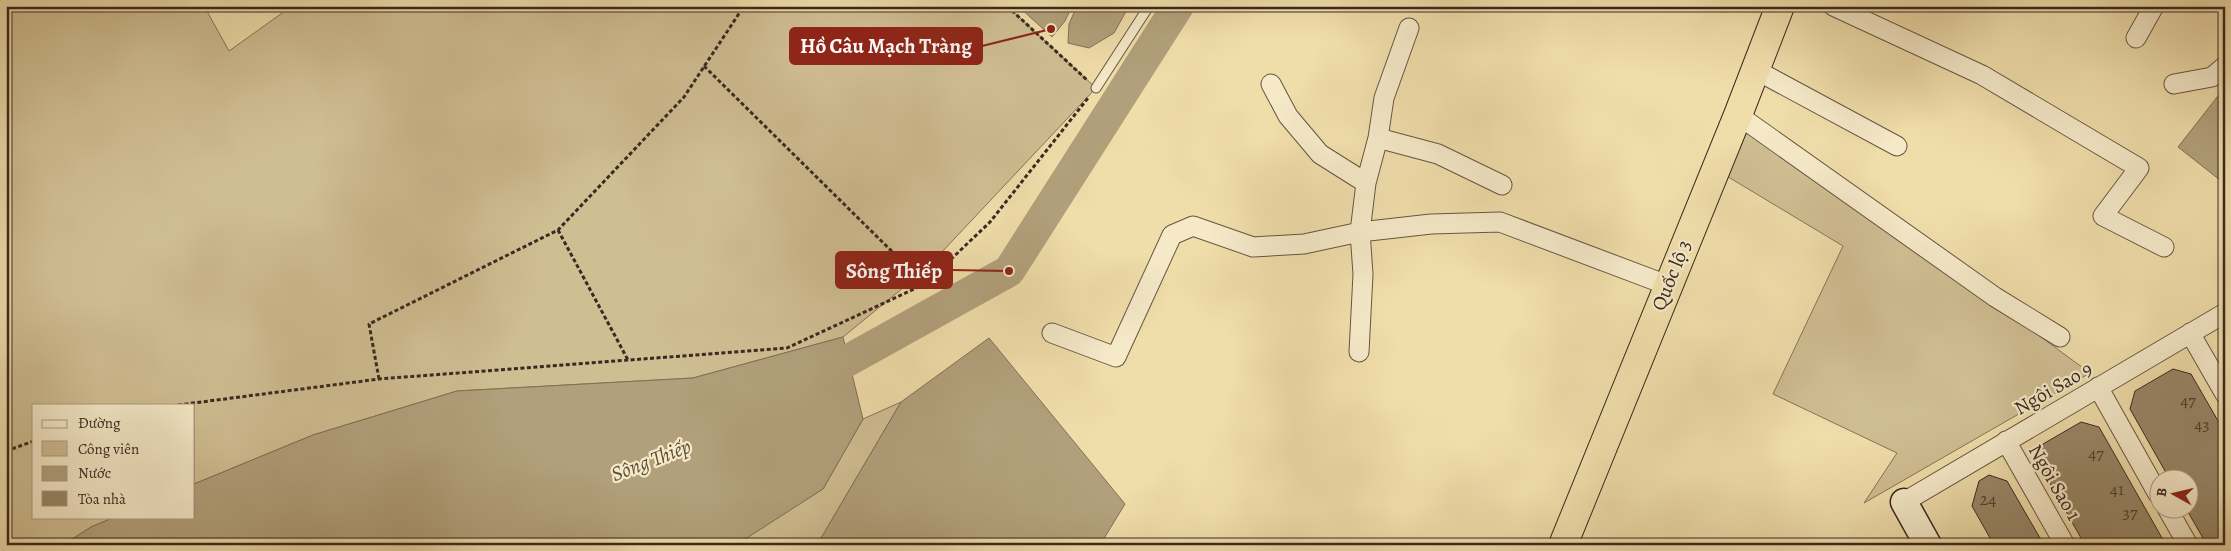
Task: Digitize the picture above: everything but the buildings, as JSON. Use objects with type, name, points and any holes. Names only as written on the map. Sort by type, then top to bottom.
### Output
[{"type":"highway","name":"Quốc lộ 3","points":[[1563,545],[1667,285],[1738,115],[1754,69],[1780,6]]},
{"type":"street","points":[[1833,6],[1982,75],[2139,168],[2103,216],[2164,247]]},
{"type":"street","points":[[2136,38],[2154,6]]},
{"type":"street","points":[[1359,352],[1362,274],[1360,232],[1366,183],[1378,138],[1384,98],[1409,28]]},
{"type":"street","points":[[2174,84],[2212,77],[2225,66]]},
{"type":"street","points":[[1754,69],[1897,146]]},
{"type":"street","points":[[1271,84],[1288,116],[1320,154],[1366,183]]},
{"type":"street","points":[[1738,115],[1994,297],[2060,337]]},
{"type":"street","points":[[1378,138],[1438,154],[1502,185]]},
{"type":"street","points":[[1052,333],[1116,357],[1172,235],[1193,226],[1253,247],[1304,244],[1360,232],[1431,224],[1500,222],[1667,285]]},
{"type":"street","name":"Ngôi Sao 9","points":[[1904,502],[2225,313]]},
{"type":"street","points":[[2190,333],[2225,394]]},
{"type":"street","points":[[2098,388],[2148,476]]},
{"type":"street","name":"Ngôi Sao 1","points":[[2006,441],[2065,545]]},
{"type":"street","points":[[1904,502],[1928,545]]},
{"type":"street","points":[[2173,518],[2188,545]]},
{"type":"lane","points":[[1096,88],[1149,6]]},
{"type":"path","points":[[379,379],[369,324],[558,230],[684,97],[744,6]]},
{"type":"path","points":[[186,404],[379,379],[787,348],[925,284],[990,222],[1096,88],[1007,6]]},
{"type":"path","points":[[704,66],[925,284]]},
{"type":"path","points":[[558,230],[628,360]]},
{"type":"path","points":[[6,451],[32,442]]},
{"type":"green space","points":[[6,6],[204,6],[229,51],[292,6],[1007,6],[1096,88],[925,270],[843,337],[693,378],[457,391],[313,435],[195,484],[195,404],[32,404],[32,518],[113,518],[91,527],[63,545],[6,545]]},
{"type":"green space","points":[[1738,115],[2090,373],[1864,503],[1897,453],[1773,394],[1843,246],[1715,169]]},
{"type":"green space","points":[[901,402],[817,545],[713,545],[736,544],[823,489],[863,419]]},
{"type":"water","points":[[1018,6],[1072,6],[1065,21],[1052,37]]},
{"type":"water","points":[[1077,6],[1129,6],[1114,33],[1089,48],[1068,43],[1069,24]]},
{"type":"water","points":[[2225,87],[2225,184],[2178,147]]},
{"type":"water","points":[[843,337],[863,419],[823,489],[736,545],[63,545],[91,527],[113,518],[195,518],[195,484],[313,435],[457,391],[693,378]]},
{"type":"water","points":[[989,338],[1125,504],[1100,545],[817,545],[901,402]]},
{"type":"waterway","name":"Sông Thiếp","points":[[809,382],[1009,271],[1178,6]]},
{"type":"place","name":"Hồ Câu Mạch Tràng","points":[[1051,29]]},
{"type":"place","name":"Sông Thiếp","points":[[1009,271]]}]
